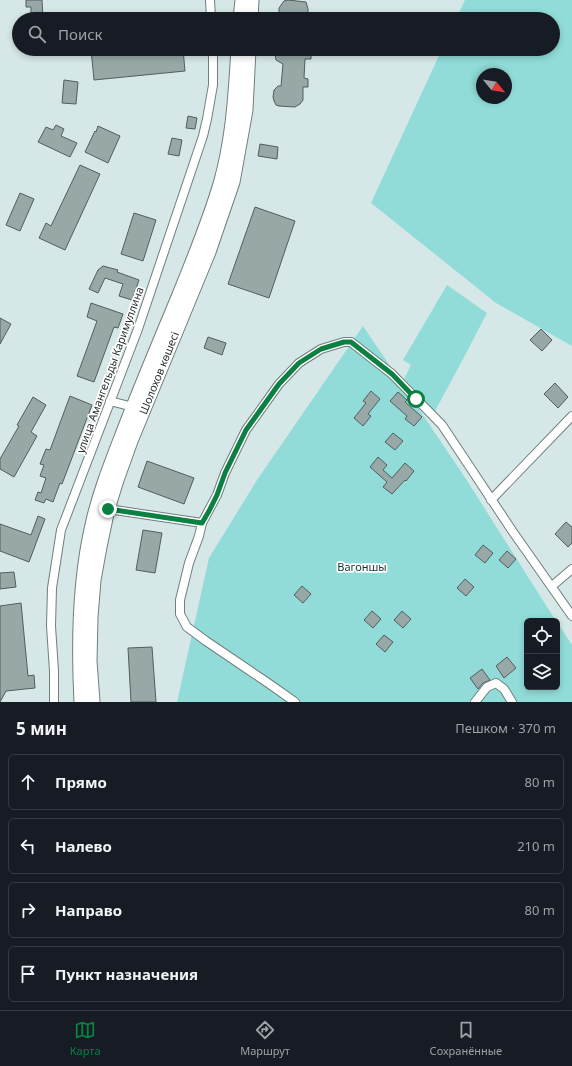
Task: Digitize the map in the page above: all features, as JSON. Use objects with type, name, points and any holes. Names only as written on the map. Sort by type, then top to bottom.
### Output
[{"type":"highway","points":[[241,12],[242,0]]},
{"type":"highway","points":[[251,12],[252,0]]},
{"type":"highway","name":"Шолохов көшесі","points":[[93,702],[90,661],[94,580],[108,509],[138,409],[206,226],[220,184],[234,113],[238,56]]},
{"type":"highway","name":"Шолохов көшесі","points":[[81,702],[80,648],[82,589],[92,525],[105,479],[209,252],[232,182],[246,110],[249,56]]},
{"type":"street","points":[[210,0],[211,12]]},
{"type":"street","name":"улица Амангельды Каримуллина","points":[[54,702],[54,671],[51,626],[52,588],[61,530],[140,322],[203,136],[213,85],[213,56]]},
{"type":"street","points":[[295,702],[206,642],[187,627],[180,614],[180,600],[202,523],[217,495],[225,473],[246,430],[279,384],[299,363],[321,349],[344,342],[351,342],[392,374],[442,426],[491,500],[572,616]]},
{"type":"street","points":[[110,401],[138,409]]},
{"type":"street","points":[[491,500],[572,416]]},
{"type":"street","points":[[108,509],[202,523]]},
{"type":"street","points":[[552,586],[572,569]]},
{"type":"street","points":[[475,702],[487,686],[496,683],[504,688],[512,702]]},
{"type":"green space","points":[[465,0],[572,0],[572,346],[496,303],[371,203],[439,56],[560,56],[560,12],[459,12]]},
{"type":"green space","points":[[447,285],[487,313],[435,411],[404,379],[411,365],[403,360]]},
{"type":"green space","name":"Вагоншы","points":[[363,326],[466,479],[554,618],[524,618],[524,690],[560,690],[560,627],[572,645],[572,702],[177,702],[209,558],[257,480]]},
{"type":"building","points":[[26,0],[42,0],[43,12],[31,12],[31,7],[26,7]]},
{"type":"building","points":[[284,1],[306,2],[308,12],[279,12],[279,8]]},
{"type":"building","points":[[92,56],[184,56],[185,71],[94,80]]},
{"type":"building","points":[[275,56],[311,56],[311,59],[305,59],[304,78],[308,79],[308,87],[303,87],[303,100],[295,107],[279,106],[276,105],[274,101],[274,90],[278,86],[281,86],[283,64],[276,60]]},
{"type":"building","points":[[64,80],[78,82],[76,104],[62,103]]},
{"type":"building","points":[[188,116],[197,118],[195,129],[186,128]]},
{"type":"building","points":[[56,125],[64,129],[61,136],[77,143],[70,157],[38,142],[46,127],[53,130]]},
{"type":"building","points":[[98,126],[120,136],[108,163],[85,152]]},
{"type":"building","points":[[172,138],[182,140],[179,156],[168,154]]},
{"type":"building","points":[[260,144],[278,147],[277,159],[258,156]]},
{"type":"building","points":[[80,165],[100,174],[65,250],[39,238],[46,223],[51,226]]},
{"type":"building","points":[[20,193],[34,199],[20,231],[6,225]]},
{"type":"building","points":[[255,207],[295,221],[269,298],[228,284]]},
{"type":"building","points":[[134,213],[156,220],[143,261],[121,254]]},
{"type":"building","points":[[103,266],[118,270],[117,272],[139,280],[132,300],[119,296],[123,284],[105,278],[98,293],[89,289],[98,270]]},
{"type":"building","points":[[91,303],[123,314],[118,328],[114,327],[94,382],[77,376],[97,321],[87,317]]},
{"type":"building","points":[[0,318],[11,324],[0,344]]},
{"type":"building","points":[[541,329],[552,340],[542,351],[530,340]]},
{"type":"building","points":[[208,337],[226,343],[222,355],[204,348]]},
{"type":"building","points":[[555,383],[568,397],[558,408],[544,394]]},
{"type":"building","points":[[371,391],[380,399],[368,414],[371,416],[363,426],[354,418],[366,403],[363,401]]},
{"type":"building","points":[[398,392],[407,400],[405,402],[422,417],[414,426],[405,419],[407,416],[390,401]]},
{"type":"building","points":[[70,396],[92,405],[62,484],[60,483],[53,502],[46,499],[44,503],[35,500],[38,492],[41,493],[46,478],[40,476],[44,465],[40,464],[46,449],[50,450]]},
{"type":"building","points":[[33,397],[46,405],[31,432],[37,436],[14,477],[0,469],[0,459],[19,426],[17,425]]},
{"type":"building","points":[[393,433],[403,441],[395,450],[385,442]]},
{"type":"building","points":[[378,457],[387,465],[383,470],[392,478],[405,463],[414,471],[392,494],[383,487],[387,482],[370,467]]},
{"type":"building","points":[[147,461],[194,478],[184,504],[138,487]]},
{"type":"building","points":[[38,516],[45,519],[29,562],[0,551],[0,524],[31,535]]},
{"type":"building","points":[[566,522],[572,527],[572,543],[568,547],[555,534]]},
{"type":"building","points":[[143,530],[162,533],[155,573],[136,570]]},
{"type":"building","points":[[483,545],[493,553],[485,563],[475,555]]},
{"type":"building","points":[[507,551],[516,559],[508,568],[499,560]]},
{"type":"building","points":[[14,572],[16,587],[0,589],[0,573]]},
{"type":"building","points":[[465,579],[474,587],[466,596],[457,588]]},
{"type":"building","points":[[302,586],[311,594],[303,603],[294,595]]},
{"type":"building","points":[[21,603],[28,676],[34,675],[35,688],[6,691],[0,702],[0,606]]},
{"type":"building","points":[[372,611],[381,619],[373,628],[364,620]]},
{"type":"building","points":[[402,611],[411,619],[403,628],[394,620]]},
{"type":"building","points":[[384,635],[393,642],[385,652],[376,644]]},
{"type":"building","points":[[152,647],[156,702],[131,702],[128,648]]},
{"type":"building","points":[[507,657],[516,668],[504,678],[496,666]]},
{"type":"building","points":[[482,669],[490,680],[483,683],[478,689],[470,678]]},
{"type":"route","points":[[108,509],[202,523],[217,495],[225,473],[246,430],[279,384],[299,363],[321,349],[344,342],[351,342],[392,374],[416,399]]}]
